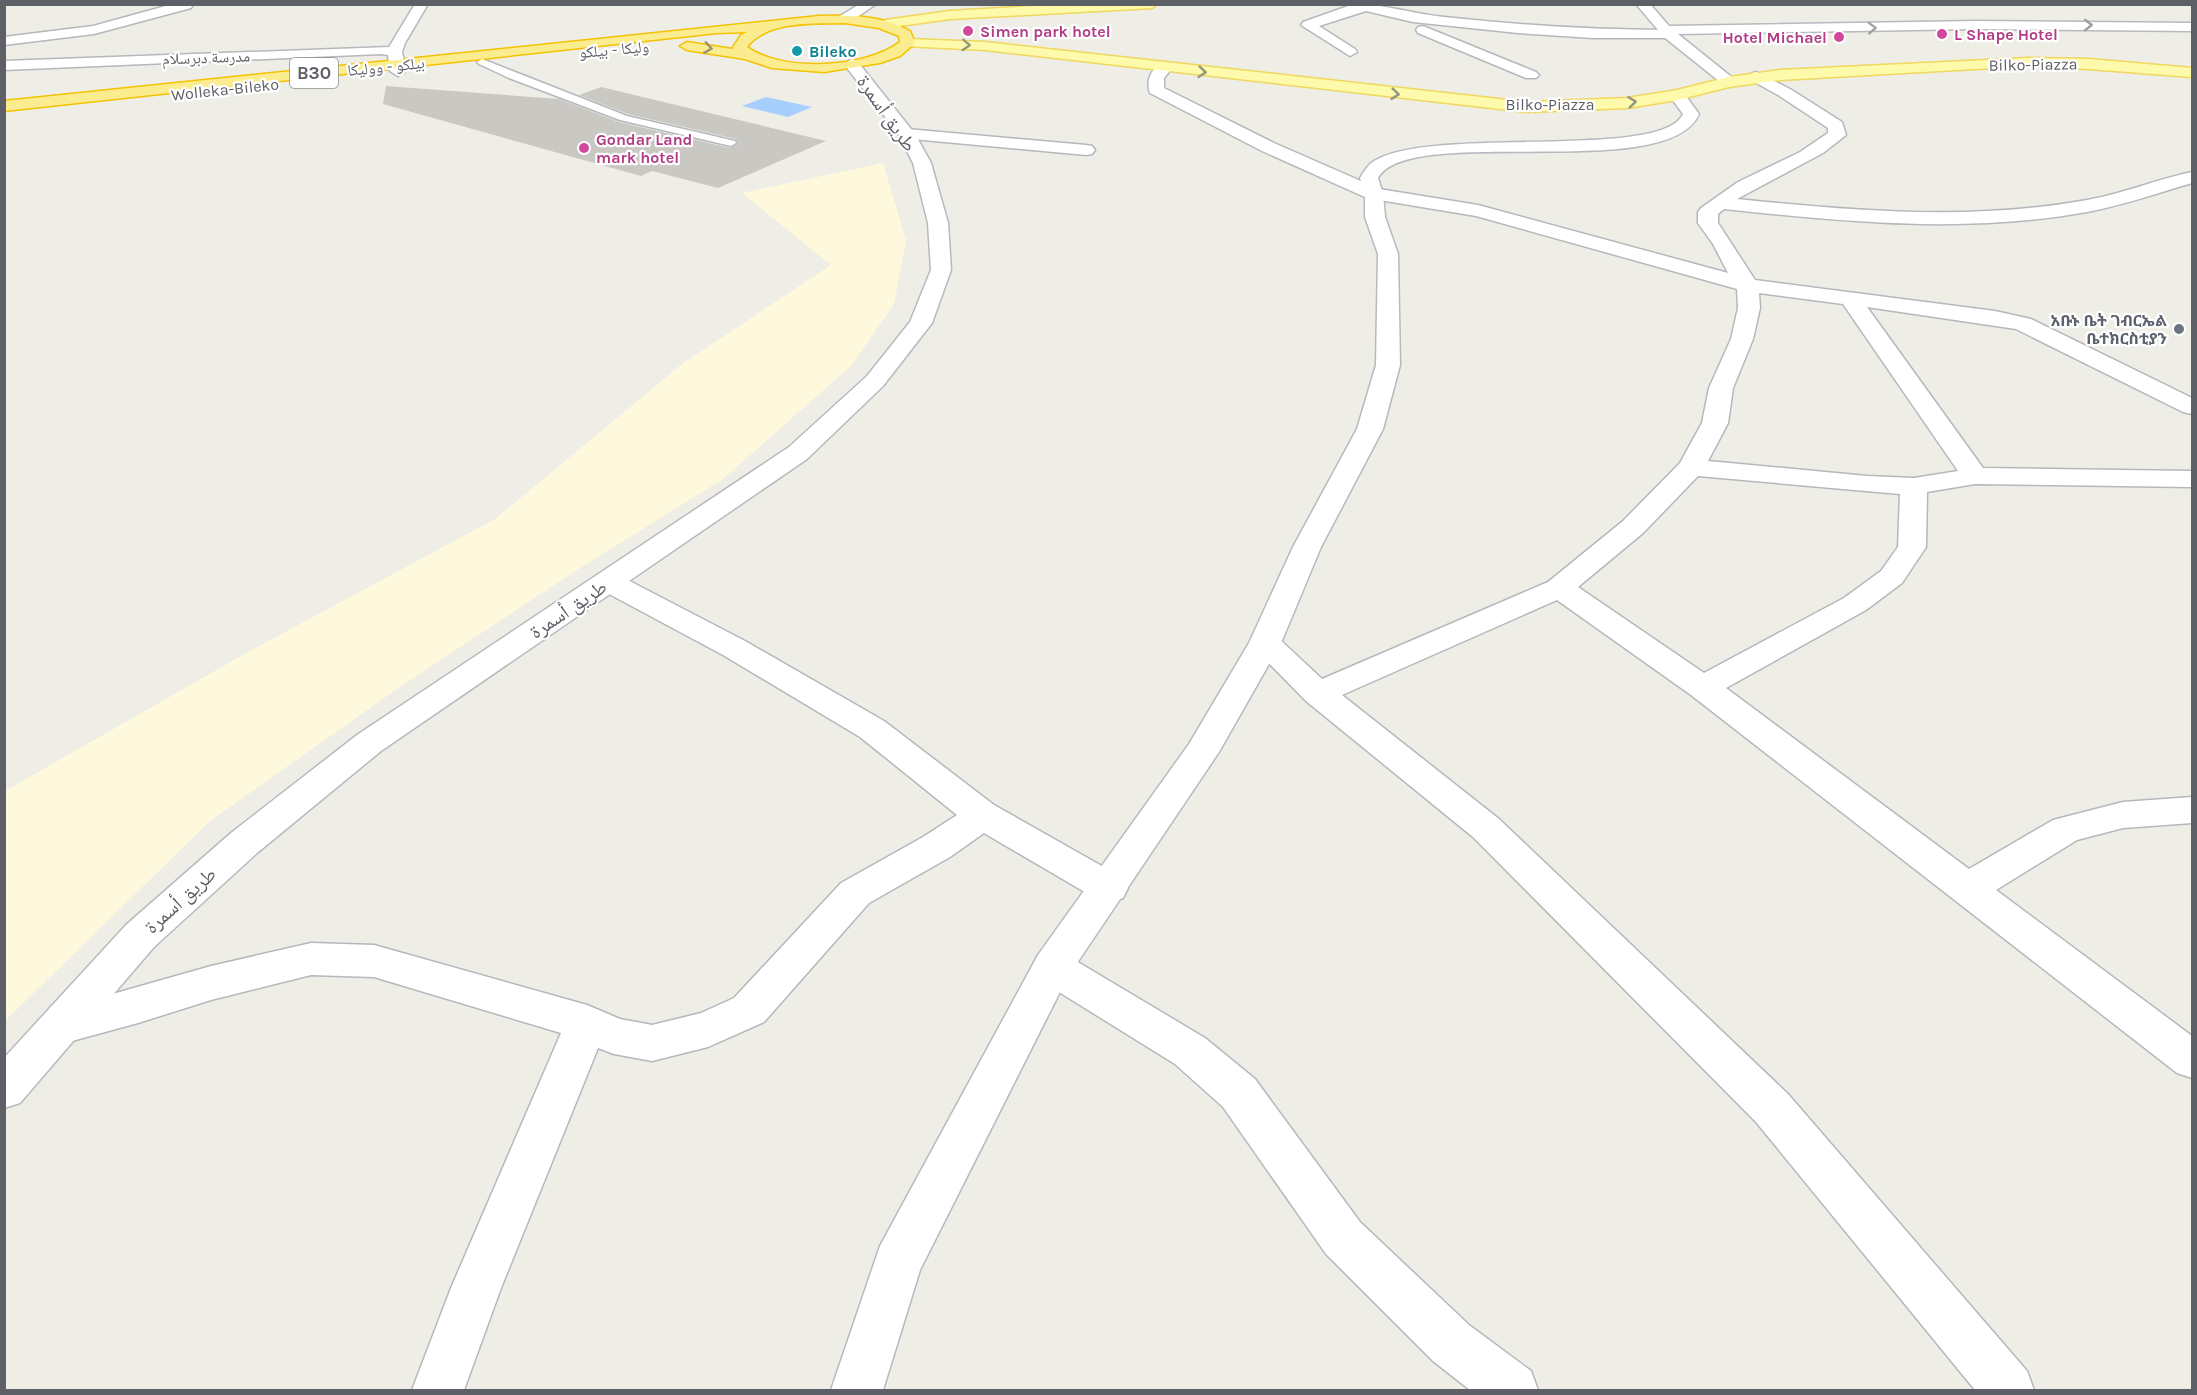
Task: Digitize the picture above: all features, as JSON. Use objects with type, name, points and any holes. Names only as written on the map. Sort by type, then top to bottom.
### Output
[{"type":"highway","points":[[745,55],[740,48],[743,40],[754,33],[795,22],[845,19],[885,24],[906,34],[908,43]]},
{"type":"highway","name":"B30","points":[[482,59],[717,29],[773,27]]},
{"type":"highway","name":"وليكا - بيلكو","points":[[482,59],[661,45],[692,46],[745,55],[758,61],[789,66],[826,67],[852,64],[893,54],[903,49],[908,43]]},
{"type":"highway","name":"Wolleka-Bileko","points":[[4,114],[397,62],[482,59]]},
{"type":"highway","name":"بيلكو - ووليكا","points":[[4,106],[397,62]]},
{"type":"main road","points":[[885,24],[950,15],[1152,4]]},
{"type":"main road","name":"Bilko-Piazza","points":[[908,43],[985,46],[1527,107],[1627,103],[1677,95],[1756,77],[2039,62],[2193,73]]},
{"type":"street","points":[[397,62],[398,43],[422,4]]},
{"type":"street","points":[[845,19],[870,4]]},
{"type":"street","points":[[1642,4],[1668,32],[1729,82]]},
{"type":"street","points":[[4,41],[94,30],[186,5]]},
{"type":"street","points":[[1350,52],[1308,24],[1363,6],[1405,19],[1556,33],[2015,24],[2193,27]]},
{"type":"street","points":[[1405,19],[1405,22],[1423,31],[1531,75]]},
{"type":"street","name":"مدرسة دبرسلام","points":[[4,66],[360,50],[397,62]]},
{"type":"street","name":"طريق أسمرة","points":[[4,1089],[140,936],[244,843],[369,743],[798,453],[875,381],[921,322],[940,270],[938,223],[922,163],[907,134],[852,64]]},
{"type":"street","points":[[1165,68],[1156,78],[1156,90],[1268,147],[1374,194],[1478,210],[1748,285],[2023,324],[2193,407]]},
{"type":"street","points":[[1318,693],[1559,588],[1633,527],[1691,467],[1715,423],[1721,388],[1742,339],[1749,309],[1748,285],[1732,264],[1723,244],[1708,223],[1707,212],[1748,184],[1798,161],[1824,146],[1837,135],[1836,126],[1819,112],[1756,77]]},
{"type":"street","points":[[857,1390],[897,1263],[1052,967],[1202,752],[1265,643],[1307,548],[1370,429],[1388,365],[1388,254],[1375,217],[1374,194],[1369,178],[1377,166],[1400,156],[1417,153],[1466,147],[1579,146],[1634,141],[1675,131],[1686,124],[1691,114],[1677,95]]},
{"type":"street","points":[[907,134],[1086,150]]},
{"type":"street","points":[[1720,203],[1806,212],[1918,218],[1984,218],[2086,206],[2141,194],[2193,177]]},
{"type":"street","points":[[1850,299],[1975,476]]},
{"type":"street","points":[[1691,467],[1868,484],[1914,486],[1975,476],[2193,479]]},
{"type":"street","points":[[1703,687],[1855,604],[1892,577],[1912,547],[1914,486]]},
{"type":"street","points":[[609,582],[734,648],[872,729],[981,814],[1109,888]]},
{"type":"street","points":[[1559,588],[1703,687],[2193,1060]]},
{"type":"street","points":[[1265,643],[1318,693],[1486,828],[1772,1108],[2008,1390]]},
{"type":"street","points":[[1967,889],[2066,829],[2123,815],[2193,810]]},
{"type":"street","points":[[61,1026],[255,971],[311,959],[374,961],[587,1023],[614,1036],[652,1043],[708,1029],[749,1010],[855,893],[876,878],[963,831],[981,814]]},
{"type":"street","points":[[1052,967],[1190,1050],[1239,1093],[1343,1238],[1451,1343],[1512,1390]]},
{"type":"street","points":[[438,1390],[476,1288],[587,1023]]},
{"type":"lane","points":[[482,59],[512,76],[624,118],[731,143]]},
{"type":"shaded area","points":[[883,163],[906,241],[894,304],[851,366],[723,479],[580,568],[404,684],[210,821],[5,1021],[5,791],[248,652],[495,519],[682,364],[831,265],[742,193]]},
{"type":"water","points":[[766,97],[812,107],[788,117],[742,106]]},
{"type":"building","points":[[386,86],[559,99],[619,122],[730,148],[738,144],[736,139],[628,114],[579,95],[601,87],[826,141],[718,188],[652,171],[641,176],[383,104]]},
{"type":"place","name":"Simen park hotel","points":[[968,31]]},
{"type":"place","name":"L Shape Hotel","points":[[1942,34]]},
{"type":"place","name":"Hotel Michael","points":[[1839,37]]},
{"type":"place","name":"Bileko","points":[[797,51]]},
{"type":"place","name":"Gondar Land mark hotel","points":[[584,148]]},
{"type":"place","name":"አቡኑ ቤት ገብርኤል ቤተክርስቲያን","points":[[2179,329]]}]
